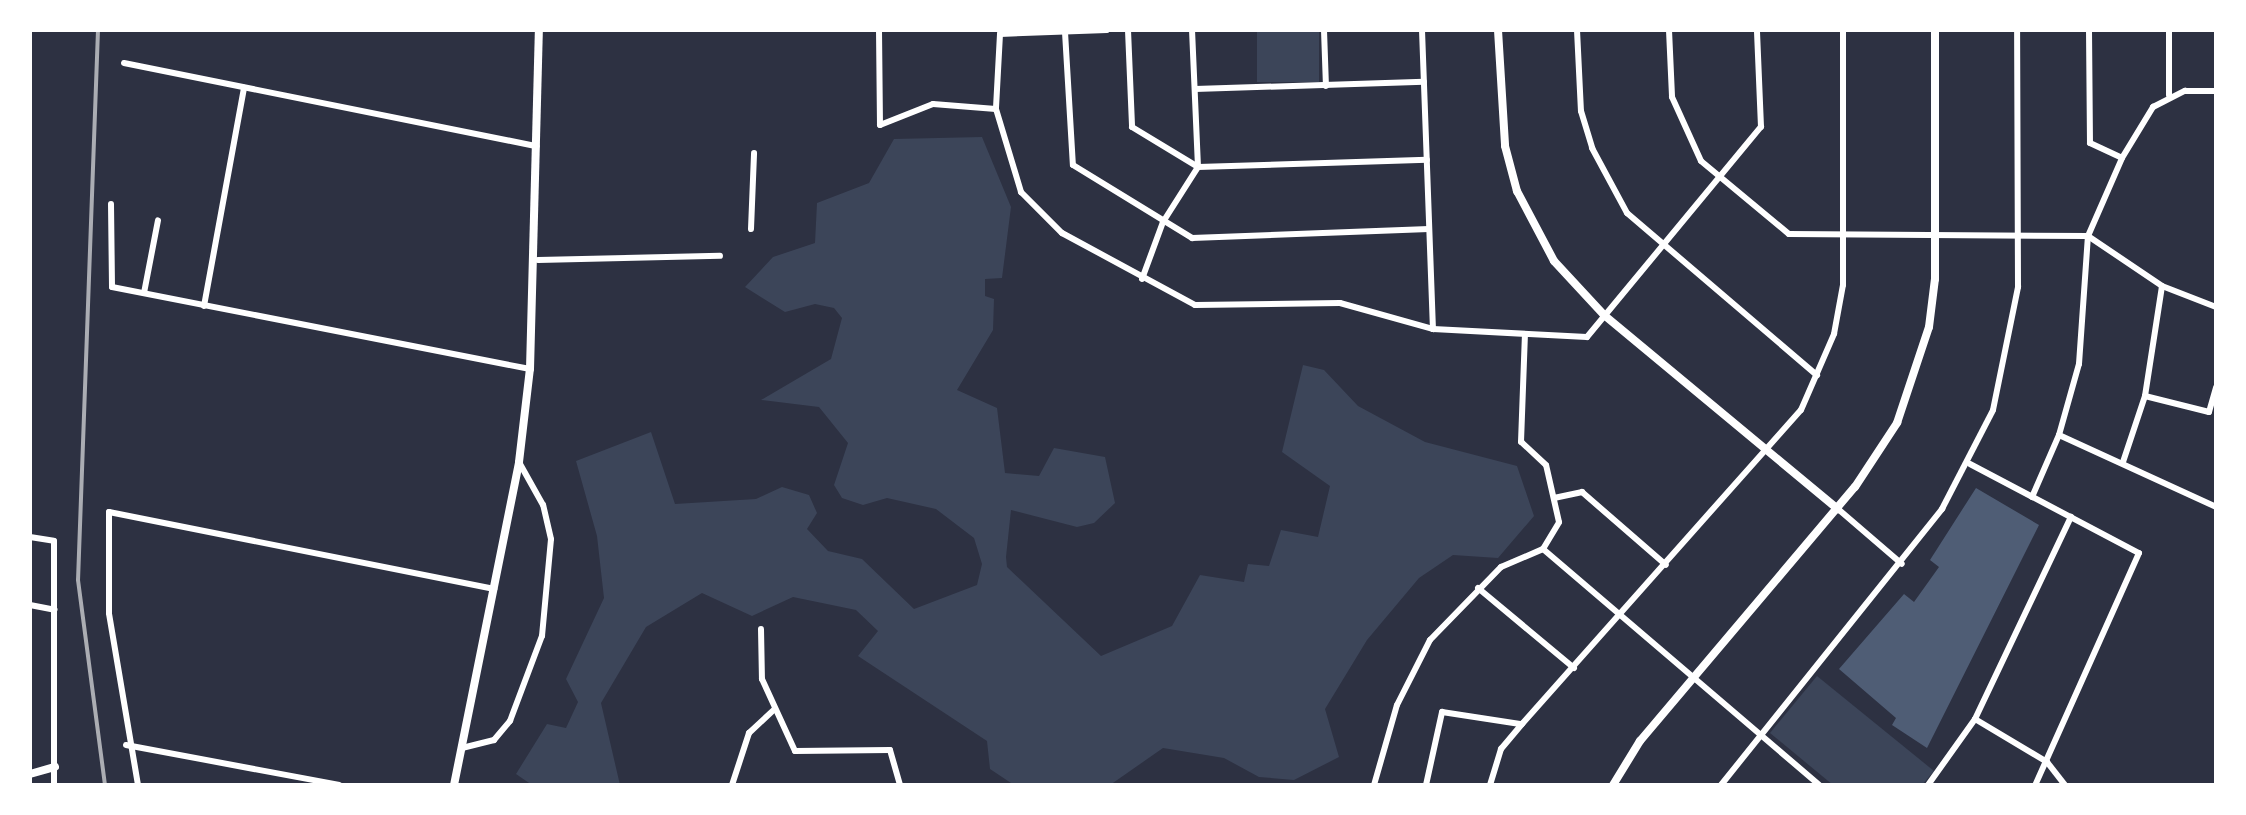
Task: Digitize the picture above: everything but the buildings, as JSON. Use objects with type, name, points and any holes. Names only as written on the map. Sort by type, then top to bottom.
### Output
[{"type":"street","points":[[454,785],[518,462],[530,369],[538,260],[539,30]]},
{"type":"street","points":[[880,30],[880,126],[933,104],[996,109]]},
{"type":"street","points":[[1108,30],[1000,34],[996,109],[1021,192],[1032,208],[1062,233],[1172,296],[1218,309],[1340,303],[1433,329],[1586,336],[1760,127],[1757,30]]},
{"type":"street","points":[[1128,30],[1132,127],[1198,167],[1427,160]]},
{"type":"street","points":[[1142,279],[1163,222],[1198,167],[1192,30]]},
{"type":"street","points":[[1324,30],[1326,86]]},
{"type":"street","points":[[1422,30],[1433,329]]},
{"type":"street","points":[[1498,30],[1503,129],[1517,192],[1554,260],[1604,315],[1902,564]]},
{"type":"street","points":[[1577,30],[1581,112],[1592,148],[1626,213],[1660,247],[1817,375]]},
{"type":"street","points":[[1669,30],[1677,114],[1701,160],[1790,234],[2088,236],[2162,286],[2216,306]]},
{"type":"street","points":[[1490,785],[1502,750],[1522,724],[1769,452],[1817,375],[1843,285],[1843,30]]},
{"type":"street","points":[[1614,785],[1694,677],[1838,509],[1897,423],[1914,382],[1929,327],[1936,235],[1935,30]]},
{"type":"street","points":[[1721,785],[1902,564],[1970,464],[2008,358],[2019,236],[2017,30]]},
{"type":"street","points":[[2089,30],[2090,142],[2122,158]]},
{"type":"street","points":[[2169,30],[2169,96]]},
{"type":"street","points":[[1065,32],[1073,165],[1192,238],[1430,229]]},
{"type":"street","points":[[124,63],[538,146]]},
{"type":"street","points":[[1195,88],[1424,82]]},
{"type":"street","points":[[204,306],[244,88]]},
{"type":"street","points":[[2032,497],[2059,435],[2079,364],[2088,236],[2122,158],[2153,107],[2169,96],[2216,92]]},
{"type":"street","points":[[751,229],[754,153]]},
{"type":"street","points":[[111,204],[112,287],[530,369]]},
{"type":"street","points":[[144,294],[158,220]]},
{"type":"street","points":[[538,260],[720,256]]},
{"type":"street","points":[[2124,462],[2146,396],[2162,286]]},
{"type":"street","points":[[1374,785],[1385,736],[1420,659],[1478,588],[1501,568],[1543,550],[1559,522],[1546,465],[1521,442],[1525,335]]},
{"type":"street","points":[[2146,396],[2208,412],[2216,387]]},
{"type":"street","points":[[2059,435],[2216,508]]},
{"type":"street","points":[[462,748],[494,740],[510,721],[542,636],[551,539],[543,505],[518,462]]},
{"type":"street","points":[[1970,464],[2139,553],[2140,562],[2035,785]]},
{"type":"street","points":[[1554,498],[1582,492],[1666,565]]},
{"type":"street","points":[[138,785],[126,745],[109,614],[109,512],[494,589]]},
{"type":"street","points":[[1928,785],[1975,719],[2071,517]]},
{"type":"street","points":[[30,537],[54,541],[54,785]]},
{"type":"street","points":[[1543,550],[1819,785]]},
{"type":"street","points":[[1478,588],[1574,668]]},
{"type":"street","points":[[30,605],[55,610]]},
{"type":"street","points":[[761,629],[756,658],[795,751],[890,750],[900,785]]},
{"type":"street","points":[[732,785],[749,733],[775,709]]},
{"type":"street","points":[[1426,785],[1442,712],[1522,724]]},
{"type":"street","points":[[1975,719],[2047,762],[2065,785]]},
{"type":"street","points":[[126,745],[338,785]]},
{"type":"street","points":[[30,774],[55,767]]},
{"type":"shaded area","points":[[1257,30],[1319,30],[1319,82],[1257,82]]},
{"type":"shaded area","points":[[982,137],[1011,207],[1002,278],[985,279],[985,296],[994,299],[993,330],[957,390],[997,408],[1005,473],[1039,476],[1054,448],[1105,457],[1115,503],[1094,523],[1077,527],[1011,510],[1006,557],[1007,567],[1101,656],[1172,626],[1200,575],[1244,582],[1248,564],[1269,566],[1281,530],[1318,537],[1330,486],[1282,452],[1303,365],[1324,370],[1358,406],[1425,442],[1517,466],[1534,516],[1498,558],[1453,555],[1419,578],[1367,640],[1325,709],[1339,757],[1294,780],[1259,777],[1224,758],[1163,748],[1110,785],[1014,785],[990,769],[987,741],[858,656],[878,631],[856,610],[793,597],[752,616],[702,593],[646,627],[601,703],[620,785],[532,785],[516,774],[547,724],[566,728],[578,702],[566,679],[604,598],[597,536],[576,461],[651,432],[675,504],[756,499],[782,487],[809,495],[817,513],[807,529],[828,551],[862,559],[914,609],[977,585],[982,564],[974,538],[936,509],[887,498],[863,505],[842,498],[834,485],[848,443],[819,407],[761,400],[831,359],[842,318],[834,308],[815,304],[785,312],[745,287],[773,257],[815,243],[817,203],[869,183],[894,139]]},
{"type":"shaded area","points":[[1976,488],[2039,525],[1927,748],[1892,725],[1896,718],[1839,669],[1904,594],[1914,602],[1939,567],[1930,560]]},
{"type":"shaded area","points":[[1817,676],[1934,771],[1922,785],[1833,785],[1770,733]]},
{"type":"railway","points":[[98,30],[78,580],[105,785]]}]
